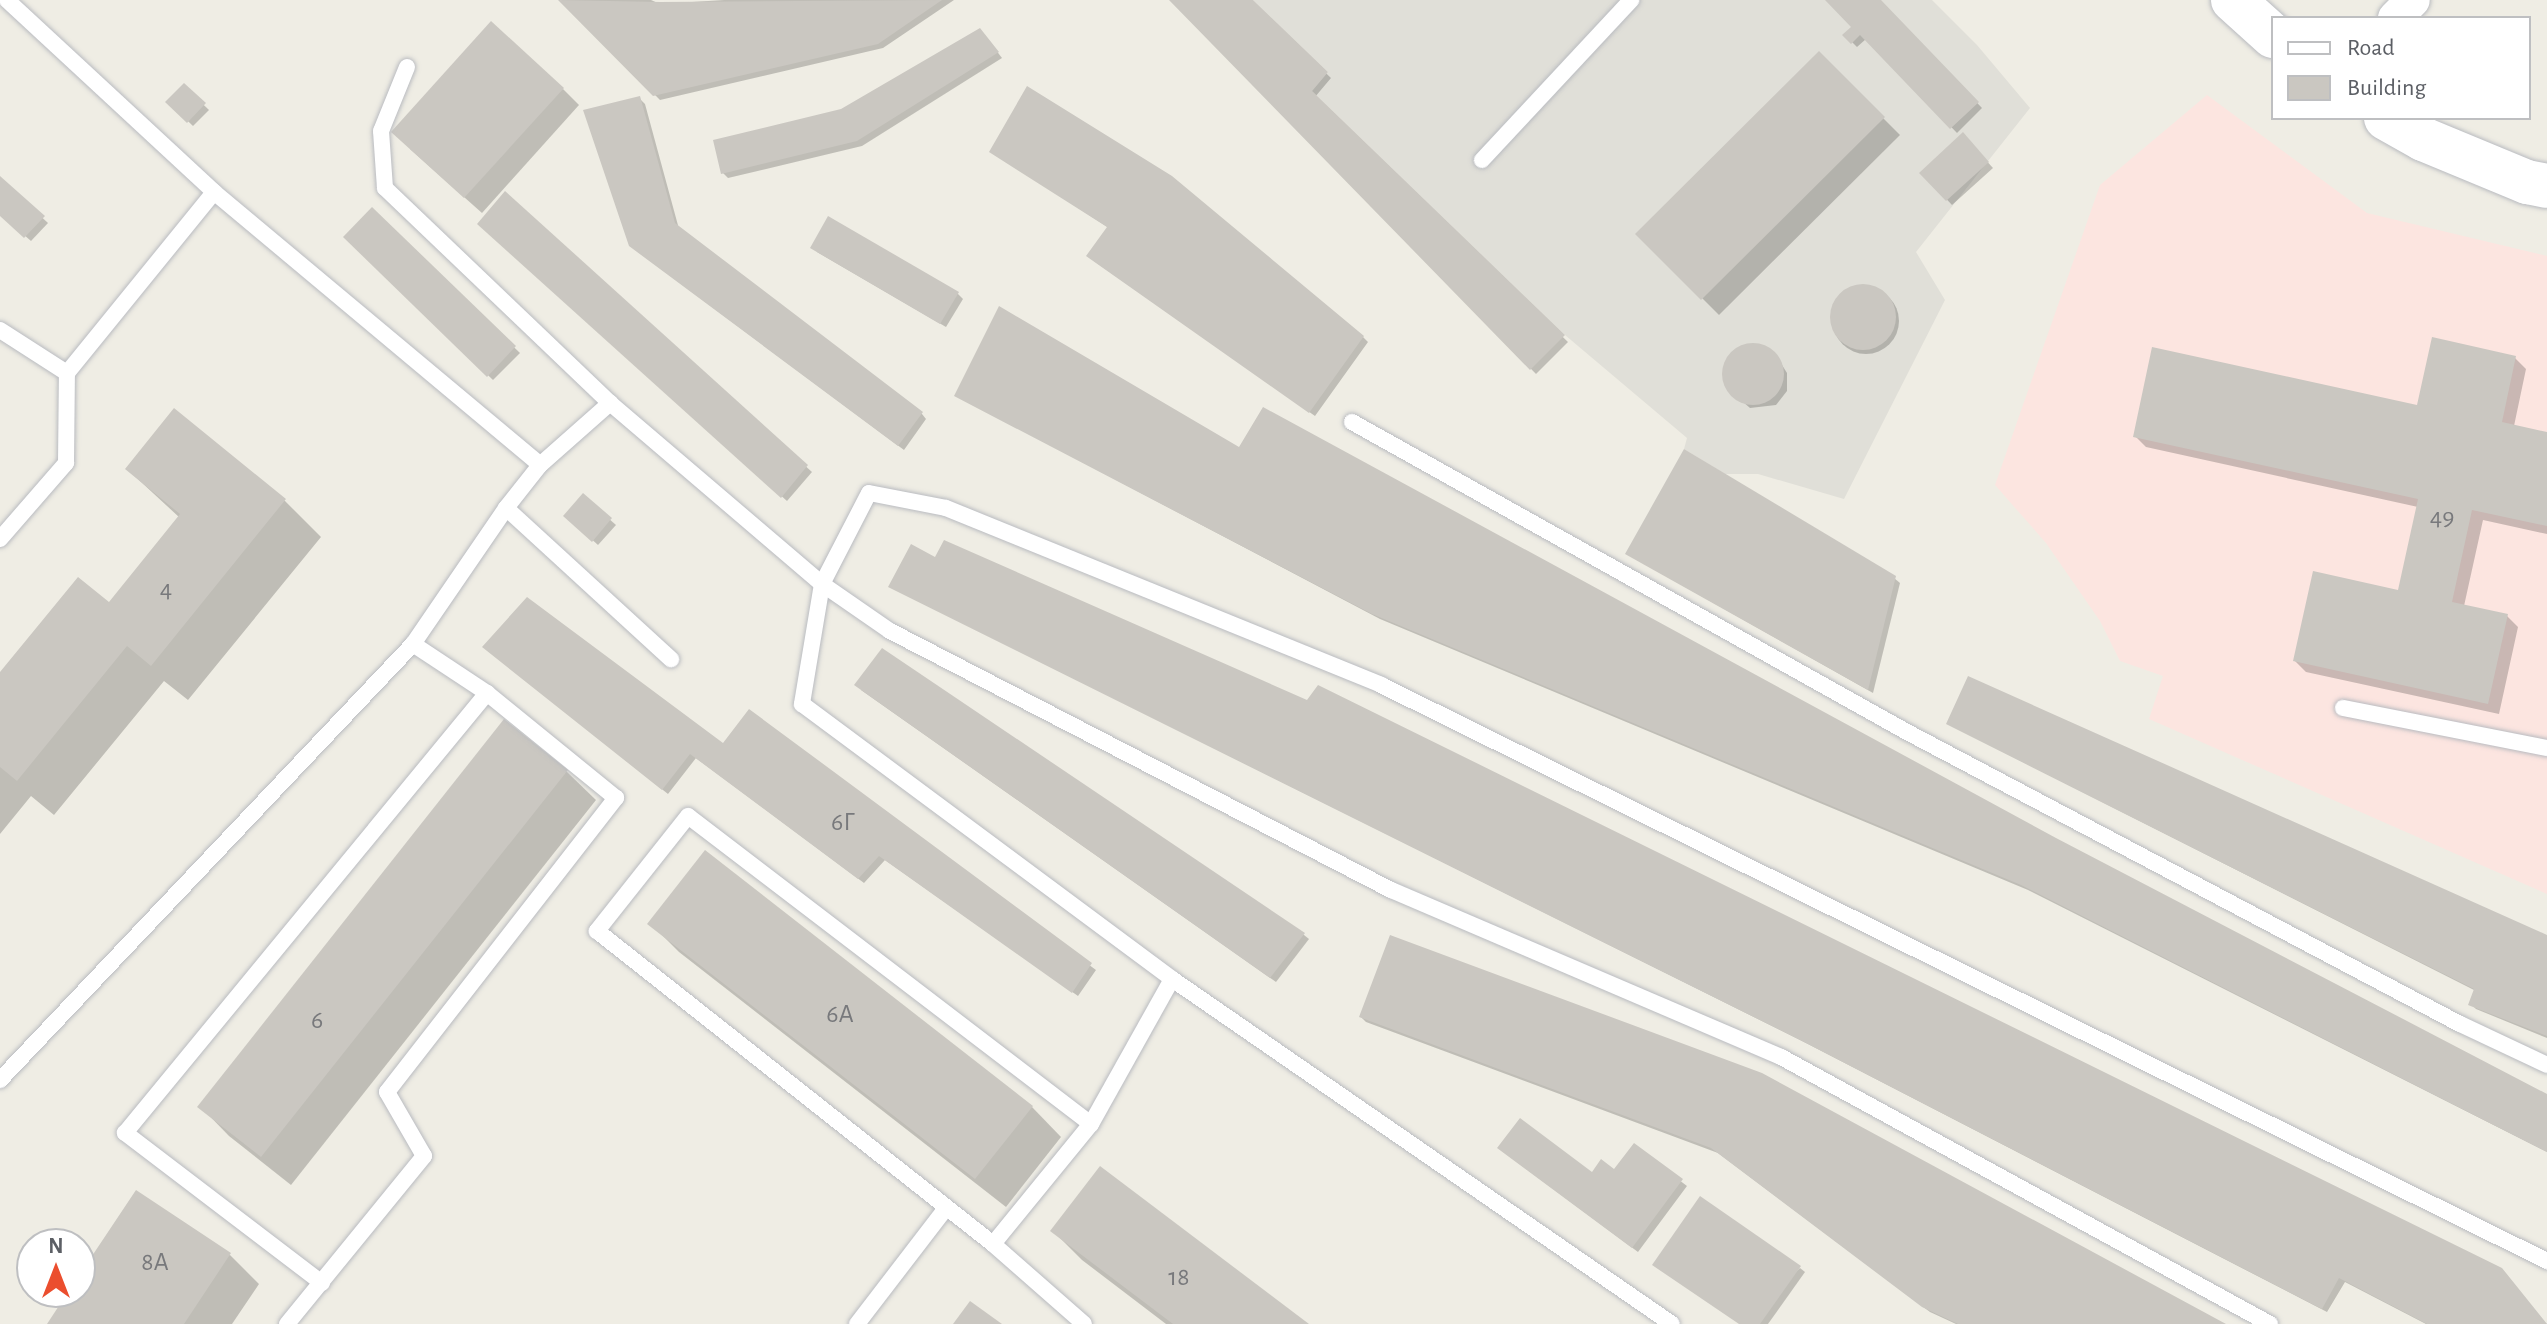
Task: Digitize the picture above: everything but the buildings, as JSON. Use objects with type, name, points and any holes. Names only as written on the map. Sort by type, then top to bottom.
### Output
[{"type":"main road","points":[[2233,0],[2271,34]]},
{"type":"main road","points":[[2390,120],[2423,139],[2527,182],[2547,186]]},
{"type":"street","points":[[2397,16],[2413,0]]},
{"type":"lane","points":[[7,0],[214,192],[540,465]]},
{"type":"lane","points":[[1482,160],[1631,0]]},
{"type":"lane","points":[[407,67],[381,131],[385,188],[610,403],[822,584],[890,631],[1391,890],[1781,1057],[2270,1324]]},
{"type":"lane","points":[[0,539],[66,463],[67,373],[214,192]]},
{"type":"lane","points":[[0,330],[67,373]]},
{"type":"lane","points":[[0,1080],[413,644],[506,508],[540,465],[610,403]]},
{"type":"lane","points":[[1352,422],[1907,732],[2460,1024],[2547,1065]]},
{"type":"lane","points":[[1672,1324],[1172,979],[802,704],[822,584],[869,493],[946,508],[1381,685],[2547,1261]]},
{"type":"lane","points":[[506,508],[671,659]]},
{"type":"lane","points":[[287,1324],[424,1156],[387,1092],[616,798],[487,693],[413,644]]},
{"type":"lane","points":[[322,1283],[125,1133],[487,693]]},
{"type":"lane","points":[[2343,708],[2547,748]]},
{"type":"lane","points":[[1084,1324],[993,1244],[597,931],[688,816],[1091,1124]]},
{"type":"lane","points":[[993,1244],[1091,1124],[1172,979]]},
{"type":"lane","points":[[857,1324],[946,1208]]},
{"type":"shaded area","points":[[1253,0],[1932,0],[1977,45],[2030,108],[1916,252],[1945,300],[1844,499],[1758,474],[1725,474],[1684,449],[1687,438],[1565,335],[1312,91],[1328,72]]},
{"type":"shaded area","points":[[2207,95],[2367,213],[2547,256],[2547,894],[2149,719],[2163,676],[2120,661],[2100,621],[2046,543],[1995,485],[2100,185]]}]
